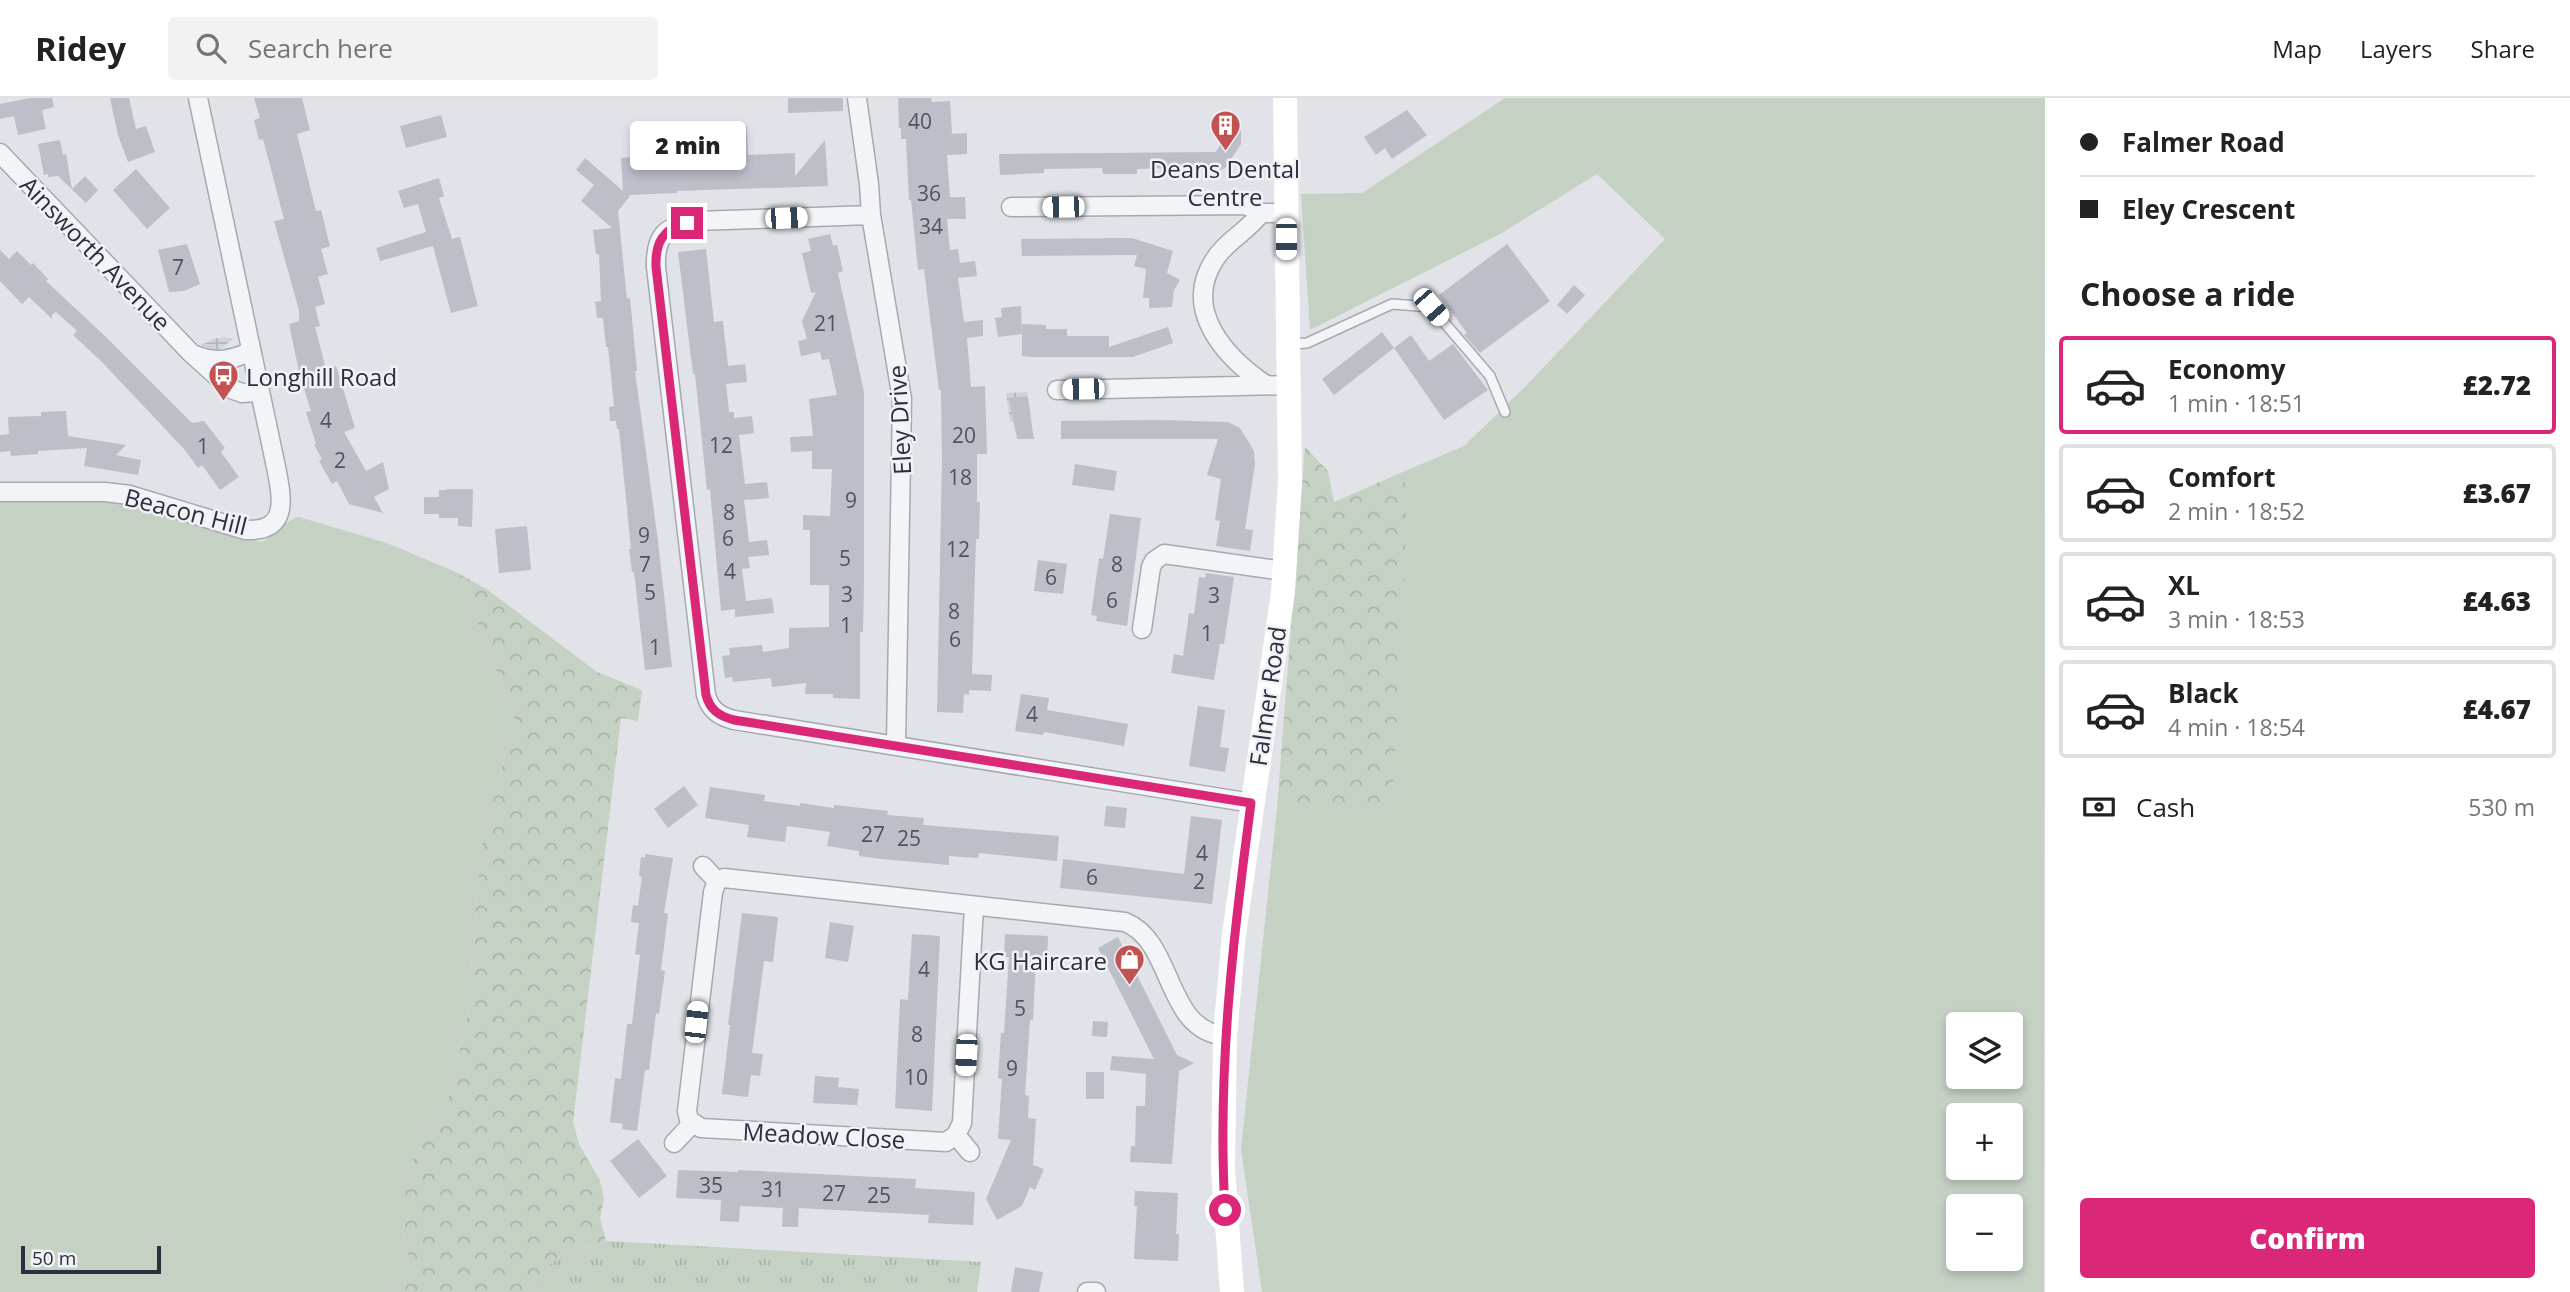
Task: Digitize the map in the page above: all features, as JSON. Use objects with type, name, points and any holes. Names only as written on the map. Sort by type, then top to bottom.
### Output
[{"type":"main road","name":"Falmer Road","points":[[1231,1292],[1223,1169],[1225,1036],[1234,934],[1284,571],[1290,481],[1278,385],[1287,344],[1273,213],[1284,98]]},
{"type":"street","points":[[198,98],[260,392]]},
{"type":"street","name":"Eley Drive","points":[[857,98],[871,215],[902,399],[896,745]]},
{"type":"street","name":"Ainsworth Avenue","points":[[0,153],[191,353],[231,389],[242,393],[260,392]]},
{"type":"street","points":[[1011,207],[1246,205],[1273,213]]},
{"type":"street","points":[[1273,213],[1233,241],[1216,258],[1207,279],[1205,302],[1210,325],[1221,346],[1240,366],[1278,385]]},
{"type":"street","points":[[871,215],[714,220],[680,224],[668,229],[659,241],[656,267],[709,704],[719,715],[734,720],[1251,803]]},
{"type":"street","name":"Ainsworth Avenue","points":[[191,353],[221,361],[251,352]]},
{"type":"street","points":[[1057,390],[1278,385]]},
{"type":"street","name":"Beacon Hill","points":[[0,492],[105,492],[130,495],[244,530],[259,530],[276,519],[282,503],[260,392]]},
{"type":"street","points":[[1142,629],[1151,567],[1154,561],[1164,554],[1284,571]]},
{"type":"street","points":[[703,866],[717,881]]},
{"type":"street","points":[[674,1143],[692,1124],[687,1111],[697,1009],[713,892],[717,881],[724,878],[1125,922],[1142,931],[1184,1009],[1203,1028],[1216,1035],[1225,1036]]},
{"type":"street","points":[[970,1152],[956,1135],[961,1128],[963,1108],[974,905]]},
{"type":"street","name":"Meadow Close","points":[[692,1124],[701,1128],[946,1142],[956,1135]]},
{"type":"street","points":[[1087,1292],[1096,1292]]},
{"type":"lane","points":[[1287,344],[1307,343],[1392,304],[1431,307],[1490,376],[1505,412]]},
{"type":"shaded area","points":[[213,339],[232,339],[221,349],[212,350],[202,345]]},
{"type":"shaded area","points":[[1027,392],[1032,423],[1010,422],[1006,393]]},
{"type":"green space","points":[[1505,98],[2045,98],[2044,1292],[1262,1292],[1241,1149],[1277,808],[1392,800],[1405,471],[1464,446],[1525,387],[1665,239],[1597,174],[1502,233],[1310,330],[1301,194],[1362,193]]},
{"type":"green space","points":[[1305,447],[1328,471],[1334,502],[1405,471],[1406,534],[1392,807],[1277,808]]},
{"type":"green space","points":[[0,501],[121,502],[261,542],[299,517],[387,543],[458,573],[515,718],[481,847],[467,1019],[447,1104],[407,1170],[402,1191],[402,1226],[409,1262],[395,1292],[0,1292]]},
{"type":"green space","points":[[458,573],[488,590],[597,672],[642,690],[638,721],[621,718],[573,1122],[579,1144],[600,1181],[604,1199],[600,1218],[606,1241],[574,1249],[557,1258],[547,1268],[533,1292],[395,1292],[409,1262],[402,1226],[402,1191],[407,1170],[447,1104],[467,1019],[481,847],[515,718]]},
{"type":"green space","points":[[606,1241],[981,1262],[977,1292],[533,1292],[547,1268],[557,1258],[574,1249]]},
{"type":"building","points":[[30,98],[52,98],[54,107],[42,110],[46,129],[18,135],[14,116],[0,119],[0,104]]},
{"type":"building","points":[[110,98],[129,98],[136,129],[146,126],[155,152],[128,162],[118,135]]},
{"type":"building","points":[[254,98],[302,98],[310,130],[297,134],[316,211],[321,210],[330,246],[321,249],[328,274],[318,277],[325,304],[315,307],[320,326],[315,327],[326,369],[336,366],[355,428],[344,432],[366,471],[383,462],[389,489],[374,497],[383,513],[349,504],[337,481],[332,484],[319,461],[322,459],[314,445],[316,444],[306,412],[311,411],[289,324],[299,321],[299,310],[274,221],[284,219],[263,139],[259,140],[254,120],[260,118]]},
{"type":"building","points":[[788,98],[843,98],[843,111],[788,113]]},
{"type":"building","points":[[898,98],[950,101],[952,134],[967,133],[967,154],[947,155],[950,197],[965,197],[966,219],[947,219],[950,250],[958,249],[960,263],[975,261],[977,276],[958,278],[964,322],[983,320],[983,336],[967,338],[971,387],[985,386],[987,454],[977,454],[977,502],[980,502],[979,539],[976,539],[972,674],[992,675],[991,691],[969,690],[969,695],[964,694],[963,713],[937,712],[941,390],[924,269],[918,270],[909,200],[906,139],[901,139]]},
{"type":"building","points":[[1407,110],[1427,135],[1392,159],[1385,148],[1376,155],[1364,137]]},
{"type":"building","points":[[441,115],[447,137],[406,148],[400,126]]},
{"type":"building","points":[[747,126],[748,155],[795,153],[795,176],[825,140],[828,186],[629,195],[618,211],[672,667],[645,670],[629,549],[619,429],[616,421],[610,421],[609,407],[614,406],[608,347],[603,318],[597,318],[595,302],[601,301],[599,254],[596,254],[593,230],[612,228],[581,201],[594,185],[576,170],[585,158],[623,191],[621,158],[640,156],[641,167],[670,166],[671,135],[686,137],[686,154],[731,152],[730,127]]},
{"type":"building","points":[[1225,129],[1241,130],[1241,144],[1226,167],[1215,174],[1212,169],[1194,167],[1137,169],[1137,174],[1103,174],[1102,168],[1044,169],[1044,173],[1000,175],[999,154],[1216,152],[1224,138]]},
{"type":"building","points":[[60,140],[63,155],[66,154],[72,189],[85,176],[98,190],[86,203],[58,176],[44,175],[38,144]]},
{"type":"building","points":[[136,169],[170,208],[147,229],[113,190]]},
{"type":"building","points":[[439,178],[444,196],[439,198],[452,239],[460,237],[478,306],[451,313],[433,246],[380,261],[376,248],[426,232],[418,204],[404,208],[398,191]]},
{"type":"building","points":[[830,234],[833,246],[837,245],[843,271],[838,273],[864,392],[864,582],[863,632],[860,632],[860,699],[833,698],[833,694],[805,694],[806,683],[772,687],[771,678],[733,682],[732,677],[725,678],[722,656],[730,655],[729,648],[762,645],[763,652],[789,648],[789,628],[829,627],[829,585],[810,585],[810,530],[803,530],[803,515],[830,516],[832,469],[812,469],[812,451],[791,452],[790,437],[813,436],[809,399],[837,395],[829,359],[822,360],[820,352],[801,356],[798,341],[807,339],[802,321],[816,292],[811,293],[802,253],[811,251],[808,239]]},
{"type":"building","points":[[1132,238],[1173,251],[1167,273],[1180,280],[1174,290],[1172,307],[1149,308],[1149,298],[1143,298],[1146,269],[1134,266],[1137,255],[1022,256],[1021,239]]},
{"type":"building","points":[[187,244],[200,284],[184,291],[169,292],[158,250]]},
{"type":"building","points":[[1507,244],[1550,301],[1480,353],[1464,335],[1467,333],[1439,295]]},
{"type":"building","points":[[706,249],[714,322],[723,321],[728,366],[745,364],[747,382],[726,384],[729,412],[734,412],[734,418],[752,416],[754,433],[739,435],[745,484],[767,482],[769,498],[744,500],[749,542],[767,540],[769,555],[748,557],[750,568],[742,569],[746,601],[772,598],[774,613],[735,617],[735,609],[721,611],[710,489],[707,490],[695,374],[678,252]]},
{"type":"building","points":[[0,250],[9,259],[17,251],[31,265],[33,263],[48,279],[46,281],[192,423],[204,421],[225,448],[221,452],[239,477],[220,490],[202,465],[198,468],[184,449],[73,335],[77,331],[56,312],[52,319],[29,297],[22,304],[0,281]]},
{"type":"building","points":[[1574,285],[1585,295],[1567,314],[1557,305]]},
{"type":"building","points":[[1021,306],[1022,334],[998,337],[995,318],[1002,317],[1001,308]]},
{"type":"building","points":[[1022,324],[1046,325],[1046,329],[1067,329],[1067,336],[1109,336],[1109,347],[1168,327],[1173,343],[1133,357],[1022,356]]},
{"type":"building","points":[[1382,332],[1394,348],[1334,395],[1322,379]]},
{"type":"building","points":[[1411,335],[1429,361],[1453,344],[1488,390],[1444,420],[1394,348]]},
{"type":"building","points":[[1027,396],[1034,439],[1017,439],[1009,398]]},
{"type":"building","points":[[66,411],[68,436],[126,445],[116,455],[141,460],[138,475],[84,466],[87,448],[38,451],[38,454],[11,456],[10,451],[0,452],[0,435],[9,434],[8,417],[41,416],[41,412]]},
{"type":"building","points":[[1061,421],[1228,422],[1240,428],[1254,451],[1255,464],[1245,529],[1253,530],[1250,551],[1216,546],[1220,521],[1215,520],[1221,479],[1207,475],[1218,439],[1061,439]]},
{"type":"building","points":[[1075,464],[1117,471],[1114,491],[1072,485]]},
{"type":"building","points":[[473,489],[472,527],[458,526],[458,518],[439,518],[439,514],[424,514],[424,497],[439,497],[439,490]]},
{"type":"building","points":[[1110,514],[1141,518],[1127,626],[1096,621],[1097,616],[1091,615],[1099,558],[1103,559]]},
{"type":"building","points":[[527,526],[531,570],[499,573],[495,529]]},
{"type":"building","points":[[1038,560],[1067,564],[1063,594],[1034,591]]},
{"type":"building","points":[[1206,573],[1234,577],[1224,644],[1220,644],[1214,680],[1171,673],[1174,654],[1183,656],[1189,613],[1194,614],[1199,577],[1205,578]]},
{"type":"building","points":[[1021,694],[1049,698],[1047,710],[1128,724],[1124,746],[1044,732],[1043,735],[1015,731]]},
{"type":"building","points":[[1198,706],[1225,710],[1220,747],[1229,748],[1225,772],[1189,766]]},
{"type":"building","points":[[684,786],[698,805],[668,828],[654,809]]},
{"type":"building","points":[[710,787],[765,795],[764,801],[800,806],[800,803],[888,811],[887,815],[924,818],[923,825],[1059,836],[1057,861],[979,853],[978,858],[949,856],[949,865],[881,859],[859,856],[859,851],[827,846],[830,832],[787,826],[785,842],[747,837],[749,825],[705,818]]},
{"type":"building","points":[[1106,806],[1127,808],[1125,828],[1104,826]]},
{"type":"building","points":[[1191,816],[1222,820],[1212,904],[1060,888],[1063,859],[1184,874]]},
{"type":"building","points":[[645,854],[673,858],[664,913],[668,914],[661,970],[665,971],[659,1014],[656,1013],[649,1070],[645,1070],[637,1131],[622,1129],[623,1124],[610,1122],[615,1078],[621,1079],[627,1024],[632,1024],[640,955],[635,954],[639,923],[631,922],[633,905],[638,906],[642,877],[639,876],[641,857],[645,858]]},
{"type":"building","points":[[742,913],[778,917],[773,962],[764,961],[752,1053],[763,1054],[760,1076],[751,1075],[748,1097],[722,1094]]},
{"type":"building","points":[[830,922],[854,926],[848,962],[825,958]]},
{"type":"building","points":[[912,934],[940,936],[932,1111],[895,1108],[900,999],[908,1000]]},
{"type":"building","points":[[1005,934],[1048,936],[1047,959],[1036,958],[1025,1095],[1029,1096],[1028,1118],[1036,1119],[1033,1165],[1044,1169],[1035,1190],[1030,1187],[1022,1206],[997,1220],[986,1199],[1011,1140],[998,1139],[1002,1079],[998,1078],[1009,957],[1004,957]]},
{"type":"building","points":[[1118,937],[1177,1055],[1194,1063],[1179,1071],[1172,1164],[1130,1162],[1131,1146],[1135,1146],[1136,1106],[1145,1106],[1146,1074],[1110,1070],[1112,1056],[1154,1059],[1098,948]]},
{"type":"building","points":[[1093,1021],[1108,1022],[1107,1037],[1092,1036]]},
{"type":"building","points":[[1086,1072],[1104,1072],[1104,1099],[1086,1099]]},
{"type":"building","points":[[815,1076],[839,1078],[838,1087],[859,1089],[857,1105],[813,1103]]},
{"type":"building","points":[[638,1139],[667,1176],[639,1198],[610,1161]]},
{"type":"building","points":[[678,1170],[738,1170],[916,1179],[915,1188],[975,1192],[973,1225],[928,1223],[929,1215],[799,1208],[798,1227],[782,1227],[783,1208],[740,1206],[739,1222],[720,1221],[721,1200],[676,1198]]},
{"type":"building","points":[[1135,1191],[1178,1193],[1178,1261],[1134,1259],[1137,1206],[1134,1206]]},
{"type":"building","points":[[1015,1267],[1043,1272],[1039,1292],[1011,1292]]},
{"type":"place","name":"Deans Dental Centre","points":[[1225,153]]},
{"type":"place","name":"Longhill Road","points":[[223,403]]},
{"type":"place","name":"KG Haircare","points":[[1130,987]]},
{"type":"route","points":[[687,223],[668,229],[659,241],[655,259],[706,695],[712,709],[721,716],[734,720],[1251,803],[1234,934],[1225,1036],[1225,1210]]}]
